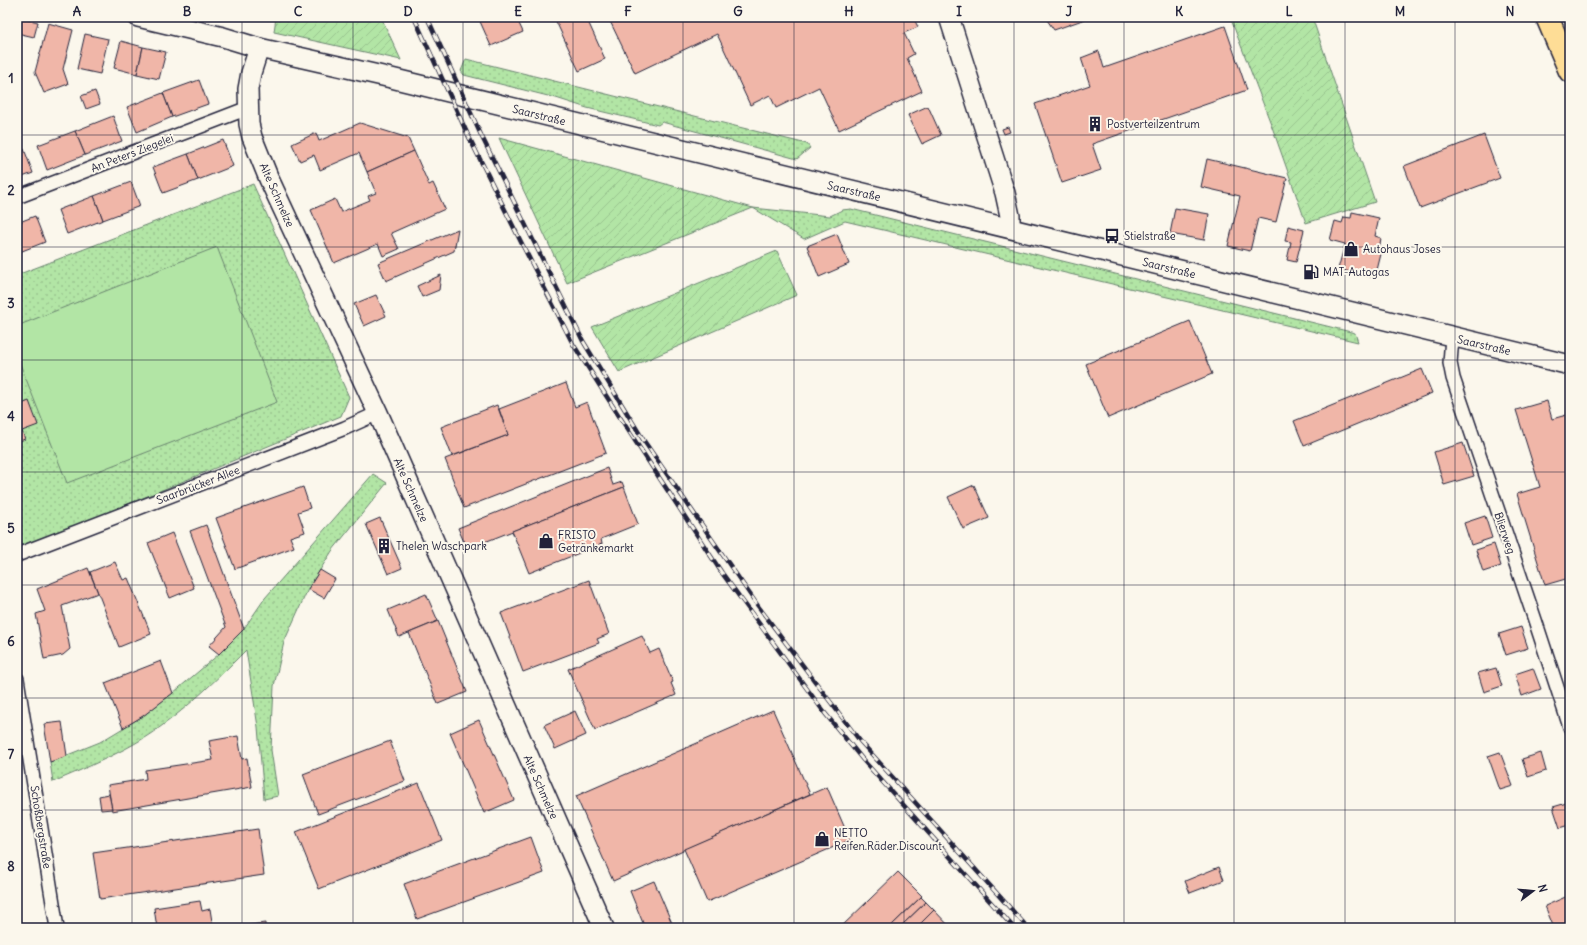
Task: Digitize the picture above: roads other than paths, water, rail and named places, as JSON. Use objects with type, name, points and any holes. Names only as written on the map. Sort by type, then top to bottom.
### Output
[{"type":"highway","points":[[1547,17],[1570,72]]},
{"type":"main road","name":"Saarstraße","points":[[138,17],[223,37],[259,48],[1010,228],[1162,267],[1570,366]]},
{"type":"main road","points":[[949,17],[1005,193],[1010,216],[1010,228]]},
{"type":"main road","name":"Alte Schmelze","points":[[259,48],[251,73],[248,90],[248,108],[252,137],[378,414],[604,928]]},
{"type":"street","name":"An Peters Ziegelei","points":[[17,197],[248,108]]},
{"type":"street","name":"Blierweg","points":[[1452,337],[1450,358],[1453,378],[1570,727]]},
{"type":"street","name":"Saarbrücker Allee","points":[[17,555],[378,414]]},
{"type":"street","name":"Schoßbergstraße","points":[[17,679],[57,928]]},
{"type":"railway","points":[[414,17],[467,133],[573,344],[639,447],[722,573],[824,712],[863,760],[1014,928]]},
{"type":"railway","points":[[427,17],[481,135],[583,341],[644,441],[758,606],[860,741],[1028,928]]},
{"type":"place","name":"Postverteilzentrum","points":[[1095,124]]},
{"type":"place","name":"Stielstraße","points":[[1112,236]]},
{"type":"place","name":"Autohaus Joses","points":[[1351,249]]},
{"type":"place","name":"MAT-Autogas","points":[[1311,272]]},
{"type":"place","name":"FRISTO Getränkemarkt","points":[[546,541]]},
{"type":"place","name":"Thelen Waschpark","points":[[384,546]]},
{"type":"place","name":"NETTO Reifen.Räder.Discount","points":[[822,839]]}]
